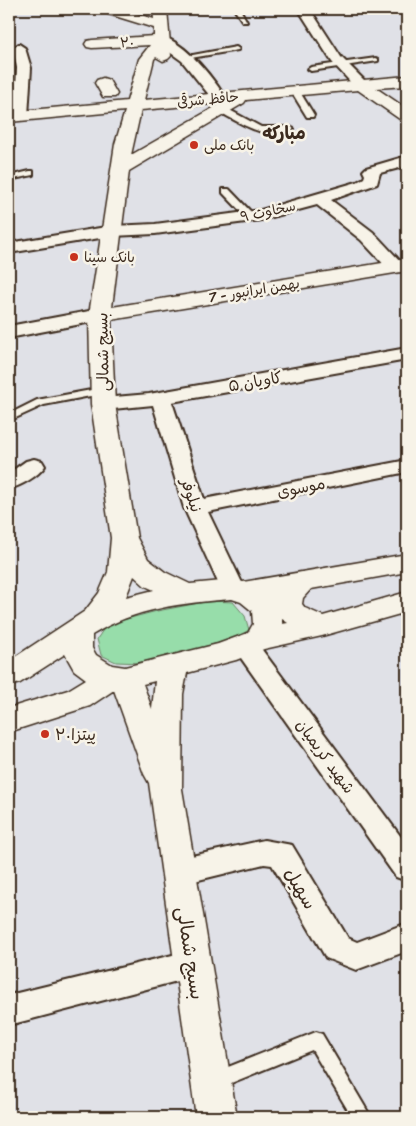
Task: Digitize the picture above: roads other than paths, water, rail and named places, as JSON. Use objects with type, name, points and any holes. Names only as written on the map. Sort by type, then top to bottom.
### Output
[{"type":"main road","points":[[107,9],[161,33]]},
{"type":"main road","points":[[160,9],[164,58],[161,67]]},
{"type":"main road","points":[[130,58],[148,56],[161,33]]},
{"type":"main road","name":"۲۰","points":[[92,44],[161,33]]},
{"type":"main road","name":"بسیج شمالی","points":[[95,618],[112,596],[122,572],[124,538],[102,397],[100,315],[124,144],[148,56]]},
{"type":"main road","name":"حافظ شرقی","points":[[15,116],[92,109],[136,98],[153,104],[220,104],[244,96],[407,81]]},
{"type":"main road","name":"بسیج شمالی","points":[[122,167],[140,142],[153,104],[157,85]]},
{"type":"main road","points":[[362,86],[407,116]]},
{"type":"main road","points":[[92,109],[106,88],[136,98]]},
{"type":"main road","points":[[122,167],[220,104]]},
{"type":"main road","name":"بهمن ایرانپور - 7","points":[[100,315],[402,266]]},
{"type":"main road","name":"بسیج شمالی","points":[[124,538],[137,564],[155,579],[186,593]]},
{"type":"main road","points":[[9,675],[36,659],[95,618],[112,610],[186,593],[238,591],[407,563]]},
{"type":"main road","points":[[304,580],[293,589],[288,598],[288,606],[294,614],[322,626]]},
{"type":"main road","points":[[238,591],[251,595],[266,607],[268,625],[251,642]]},
{"type":"main road","points":[[9,720],[79,698],[119,678],[173,667],[225,653],[251,642],[322,626],[407,602]]},
{"type":"main road","points":[[95,618],[78,630],[77,649],[85,664],[119,678]]},
{"type":"main road","name":"بسیج شمالی","points":[[173,667],[168,694],[165,790],[217,1117]]},
{"type":"main road","name":"بسیج شمالی","points":[[119,678],[165,790]]},
{"type":"street","points":[[160,9],[166,9]]},
{"type":"street","points":[[304,9],[341,66],[350,77],[362,86]]},
{"type":"street","points":[[161,33],[195,65],[220,104]]},
{"type":"street","points":[[15,116],[24,68],[19,48]]},
{"type":"street","name":"سخاوت ۹","points":[[9,248],[112,231],[155,228],[284,210],[371,181],[373,176],[371,171],[407,162]]},
{"type":"street","points":[[319,198],[402,266]]},
{"type":"street","points":[[9,332],[100,315]]},
{"type":"street","name":"کاویان ۵","points":[[102,397],[161,398],[407,354]]},
{"type":"street","name":"نیلوفر","points":[[161,398],[195,508],[238,591]]},
{"type":"street","points":[[9,482],[34,466]]},
{"type":"street","name":"موسوی","points":[[195,508],[407,466]]},
{"type":"street","name":"شهید کریمیان","points":[[251,642],[407,868]]},
{"type":"street","name":"سهیل","points":[[178,872],[264,852],[282,854],[337,948],[356,956],[407,937]]},
{"type":"street","points":[[9,1010],[193,964]]},
{"type":"lane","points":[[237,9],[245,21]]},
{"type":"lane","points":[[185,57],[236,49]]},
{"type":"lane","points":[[311,69],[376,60]]},
{"type":"lane","points":[[295,91],[310,115]]},
{"type":"lane","points":[[220,104],[254,129],[265,132],[290,129]]},
{"type":"lane","points":[[9,178],[30,173]]},
{"type":"lane","points":[[226,191],[250,216]]},
{"type":"lane","points":[[9,418],[41,402],[102,397]]},
{"type":"lane","points":[[212,1082],[316,1040],[362,1117]]},
{"type":"place","name":"بانک ملی","points":[[194,145]]},
{"type":"place","name":"بانک سینا","points":[[74,257]]},
{"type":"place","name":"پیتزا۲۰","points":[[45,734]]},
{"type":"district","name":"مبارکه","points":[[284,133]]}]
